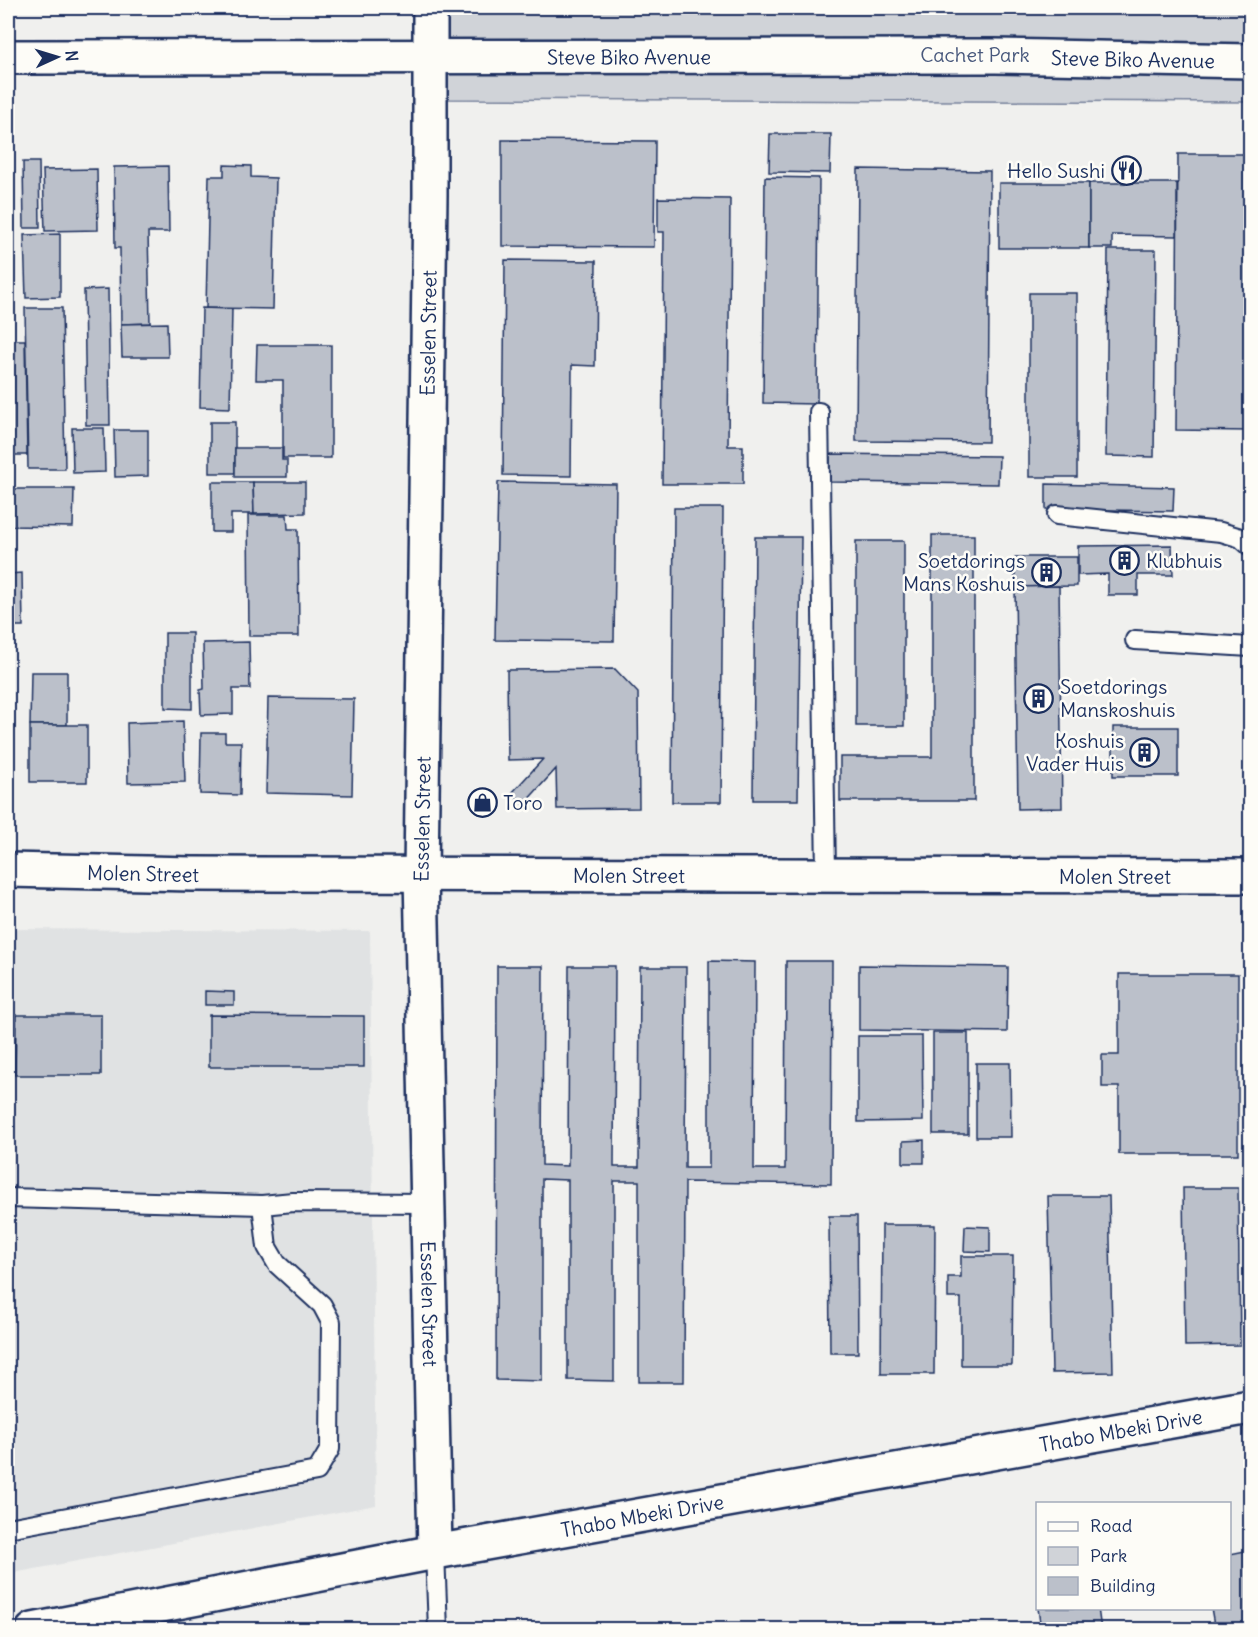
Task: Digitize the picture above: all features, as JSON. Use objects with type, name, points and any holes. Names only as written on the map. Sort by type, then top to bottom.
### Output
[{"type":"street","name":"Esselen Street","points":[[430,8],[421,874],[435,1552]]},
{"type":"street","name":"Steve Biko Avenue","points":[[8,57],[995,56],[1251,61]]},
{"type":"street","name":"Molen Street","points":[[8,870],[192,874],[1251,876]]},
{"type":"street","name":"Thabo Mbeki Drive","points":[[33,1629],[435,1552],[1251,1407]]},
{"type":"lane","points":[[819,412],[826,874]]},
{"type":"lane","points":[[1057,515],[1221,532],[1241,537],[1251,546]]},
{"type":"lane","points":[[1135,640],[1251,647]]},
{"type":"lane","points":[[8,1198],[262,1204],[292,1202],[427,1203]]},
{"type":"lane","points":[[8,1528],[317,1471],[330,1449],[331,1323],[322,1305],[277,1263],[267,1247],[262,1204]]},
{"type":"lane","name":"Esselen Street","points":[[435,1552],[438,1629]]},
{"type":"shaded area","points":[[8,929],[370,931],[376,1505],[8,1574]]},
{"type":"green space","name":"Cachet Park","points":[[433,8],[1250,8],[1250,102],[433,99]]},
{"type":"building","points":[[770,134],[831,134],[830,173],[769,172]]},
{"type":"building","points":[[502,140],[655,141],[654,247],[502,246]]},
{"type":"building","points":[[1178,154],[1250,154],[1250,431],[1176,430]]},
{"type":"building","points":[[23,162],[39,162],[40,228],[24,228]]},
{"type":"building","points":[[224,165],[251,166],[251,177],[276,178],[273,309],[206,308],[209,176],[224,176]]},
{"type":"building","points":[[168,166],[169,232],[148,232],[150,323],[121,324],[120,248],[115,248],[114,167]]},
{"type":"building","points":[[97,169],[98,230],[45,231],[43,170]]},
{"type":"building","points":[[858,169],[990,171],[988,442],[856,441]]},
{"type":"building","points":[[765,177],[819,178],[817,404],[763,403]]},
{"type":"building","points":[[999,183],[1089,183],[1089,248],[999,248]]},
{"type":"building","points":[[1089,183],[1177,183],[1177,236],[1112,235],[1112,248],[1089,248]]},
{"type":"building","points":[[658,198],[730,199],[728,446],[743,446],[743,484],[662,484],[664,232],[658,232]]},
{"type":"building","points":[[8,215],[9,307],[8,307]]},
{"type":"building","points":[[60,234],[60,297],[26,298],[24,235]]},
{"type":"building","points":[[1108,250],[1156,250],[1154,457],[1106,456]]},
{"type":"building","points":[[505,260],[596,261],[595,366],[572,365],[571,476],[503,475]]},
{"type":"building","points":[[108,289],[110,425],[86,425],[84,290]]},
{"type":"building","points":[[1029,293],[1077,293],[1077,477],[1029,477]]},
{"type":"building","points":[[25,308],[62,308],[65,469],[28,469]]},
{"type":"building","points":[[202,308],[232,309],[230,408],[200,407]]},
{"type":"building","points":[[167,323],[168,357],[122,357],[121,324]]},
{"type":"building","points":[[8,340],[25,340],[27,455],[8,455]]},
{"type":"building","points":[[257,345],[331,345],[331,458],[283,458],[283,380],[256,380]]},
{"type":"building","points":[[210,422],[235,422],[235,473],[210,473]]},
{"type":"building","points":[[72,428],[104,428],[105,472],[73,473]]},
{"type":"building","points":[[114,430],[148,430],[148,476],[115,477]]},
{"type":"building","points":[[235,448],[282,448],[282,460],[287,460],[287,477],[235,477]]},
{"type":"building","points":[[830,454],[999,456],[998,484],[830,482]]},
{"type":"building","points":[[212,482],[253,482],[254,514],[231,514],[231,532],[212,532]]},
{"type":"building","points":[[253,482],[305,482],[305,513],[254,514]]},
{"type":"building","points":[[498,482],[616,484],[614,641],[495,640]]},
{"type":"building","points":[[1046,484],[1174,487],[1173,511],[1046,509]]},
{"type":"building","points":[[8,489],[74,489],[73,527],[8,526]]},
{"type":"building","points":[[674,508],[723,508],[721,802],[672,802]]},
{"type":"building","points":[[248,515],[287,515],[288,529],[298,529],[299,636],[249,636]]},
{"type":"building","points":[[932,535],[974,535],[974,801],[840,801],[840,757],[932,757]]},
{"type":"building","points":[[755,537],[801,537],[798,800],[753,800]]},
{"type":"building","points":[[856,541],[904,541],[904,726],[856,726]]},
{"type":"building","name":"Klubhuis","points":[[1172,545],[1173,575],[1138,575],[1138,595],[1108,595],[1108,574],[1078,575],[1078,546]]},
{"type":"building","name":"Soetdorings Mans Koshuis","points":[[1015,557],[1077,557],[1077,586],[1015,587]]},
{"type":"building","points":[[22,573],[23,626],[8,626],[8,574]]},
{"type":"building","name":"Soetdorings Manskoshuis","points":[[1059,586],[1062,808],[1018,809],[1015,587]]},
{"type":"building","points":[[165,633],[192,633],[192,709],[165,708]]},
{"type":"building","points":[[249,642],[250,689],[233,689],[233,714],[201,715],[200,690],[204,689],[203,643]]},
{"type":"building","points":[[615,669],[638,693],[639,808],[557,809],[556,769],[524,804],[512,793],[543,759],[508,760],[507,670]]},
{"type":"building","points":[[31,672],[67,672],[67,725],[30,725]]},
{"type":"building","points":[[268,698],[354,699],[352,795],[266,793]]},
{"type":"building","points":[[183,721],[185,782],[128,783],[127,723]]},
{"type":"building","points":[[30,725],[87,725],[87,782],[30,782]]},
{"type":"building","name":"Koshuis Vader Huis","points":[[1113,727],[1178,727],[1178,776],[1113,776]]},
{"type":"building","points":[[201,733],[225,733],[225,742],[241,742],[240,795],[200,794]]},
{"type":"building","points":[[709,961],[755,962],[754,1169],[785,1169],[786,961],[832,961],[831,1184],[685,1182],[684,1382],[639,1382],[639,1181],[614,1181],[614,1381],[568,1380],[568,1180],[542,1179],[542,1381],[496,1380],[497,966],[543,966],[542,1165],[568,1166],[569,966],[615,966],[614,1167],[639,1167],[640,967],[686,967],[685,1168],[709,1168]]},
{"type":"building","points":[[859,965],[1008,967],[1007,1032],[859,1030]]},
{"type":"building","points":[[1119,974],[1238,974],[1238,1154],[1119,1154],[1119,1087],[1102,1087],[1102,1055],[1119,1055]]},
{"type":"building","points":[[205,991],[234,992],[234,1005],[205,1005]]},
{"type":"building","points":[[16,1015],[101,1015],[101,1075],[15,1075]]},
{"type":"building","points":[[209,1015],[364,1016],[364,1067],[209,1067]]},
{"type":"building","points":[[933,1033],[968,1033],[968,1134],[933,1134]]},
{"type":"building","points":[[858,1036],[922,1036],[923,1121],[858,1122]]},
{"type":"building","points":[[976,1063],[1010,1063],[1011,1137],[976,1137]]},
{"type":"building","points":[[924,1140],[924,1163],[903,1163],[903,1141]]},
{"type":"building","points":[[1183,1188],[1238,1188],[1240,1345],[1185,1346]]},
{"type":"building","points":[[1048,1196],[1109,1196],[1113,1372],[1052,1373]]},
{"type":"building","points":[[829,1216],[857,1216],[858,1353],[830,1353]]},
{"type":"building","points":[[882,1225],[935,1225],[934,1374],[881,1374]]},
{"type":"building","points":[[965,1226],[990,1227],[990,1252],[964,1251]]},
{"type":"building","points":[[961,1256],[1013,1256],[1012,1365],[961,1365],[961,1298],[948,1298],[948,1277],[961,1277]]},
{"type":"building","points":[[1250,1550],[1250,1630],[1215,1630],[1211,1610],[1231,1610],[1231,1554]]},
{"type":"building","points":[[1038,1610],[1098,1610],[1101,1630],[1041,1630]]},
{"type":"place","name":"Hello Sushi","points":[[1126,170]]},
{"type":"place","name":"Klubhuis","points":[[1125,560]]},
{"type":"place","name":"Soetdorings Mans Koshuis","points":[[1046,572]]},
{"type":"place","name":"Soetdorings Manskoshuis","points":[[1039,698]]},
{"type":"place","name":"Koshuis Vader Huis","points":[[1145,752]]},
{"type":"place","name":"Toro","points":[[482,802]]}]
